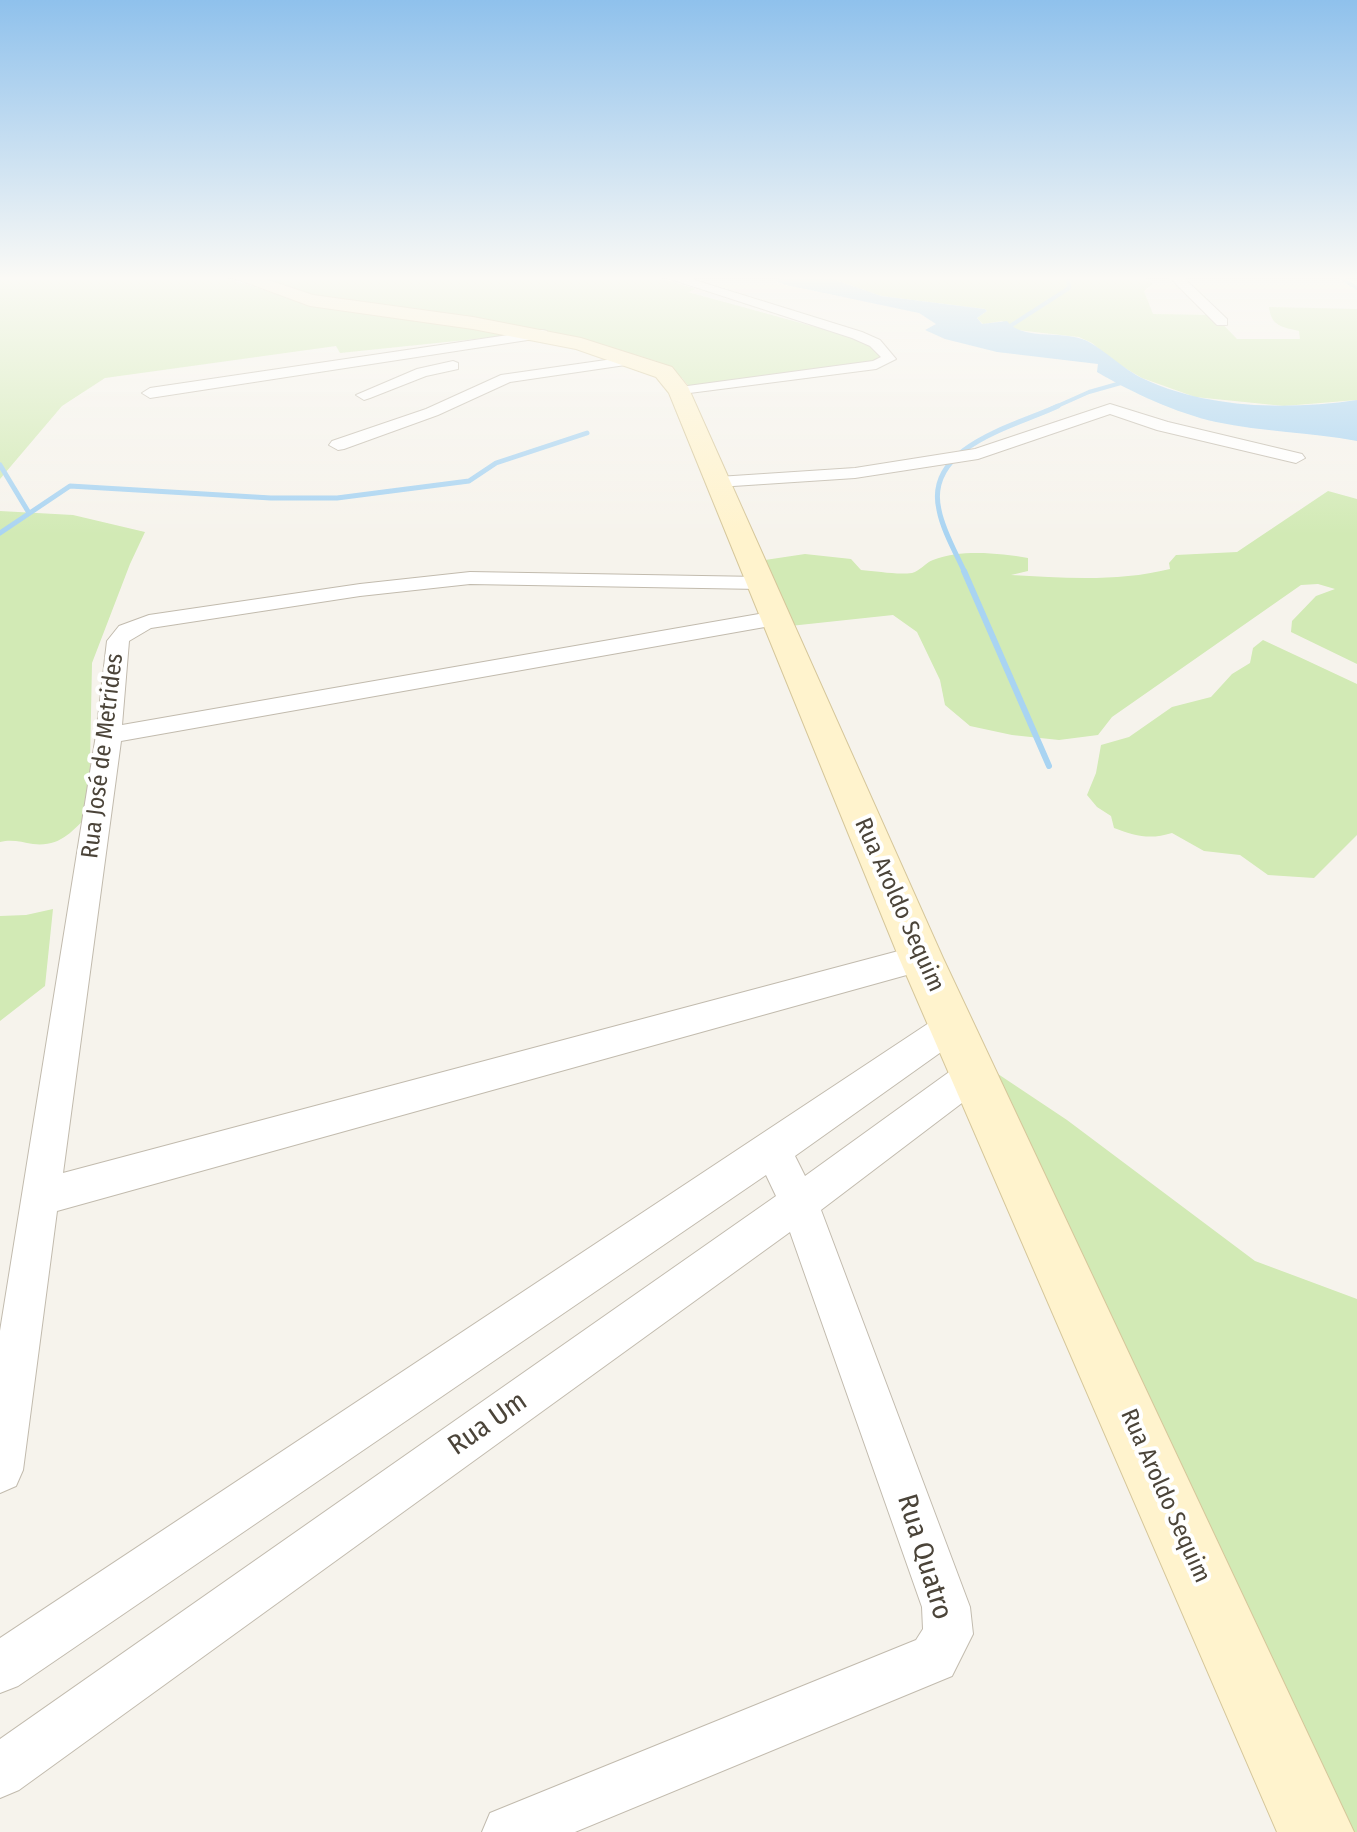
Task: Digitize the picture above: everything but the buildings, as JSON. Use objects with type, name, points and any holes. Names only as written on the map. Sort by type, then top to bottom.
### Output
[{"type":"street","points":[[150,393],[388,363]]},
{"type":"street","points":[[364,395],[422,372],[466,363]]},
{"type":"street","points":[[338,445],[432,412],[496,381],[611,363]]},
{"type":"street","name":"Rua Aroldo Sequim","points":[[643,363],[664,372],[680,392],[921,958],[1316,1832]]},
{"type":"street","points":[[680,392],[879,363]]},
{"type":"street","points":[[718,482],[855,473],[978,454],[1110,409],[1163,426],[1296,458]]},
{"type":"street","name":"Rua José de Metrides","points":[[0,1470],[109,735],[118,641],[131,627],[149,622],[360,590],[470,578],[768,600]]},
{"type":"street","points":[[109,735],[768,600]]},
{"type":"street","points":[[40,1197],[921,958]]},
{"type":"street","points":[[0,1668],[773,1150],[953,1025]]},
{"type":"street","name":"Rua Um","points":[[0,1771],[799,1203],[975,1073]]},
{"type":"street","name":"Rua Quatro","points":[[509,1832],[934,1658],[948,1634],[946,1607],[799,1203],[773,1150]]},
{"type":"green space","points":[[0,363],[210,363],[105,378],[62,406],[0,479]]},
{"type":"green space","points":[[660,363],[863,363],[691,389],[682,378]]},
{"type":"green space","points":[[1117,363],[1357,363],[1357,400],[1284,406],[1195,397],[1142,378]]},
{"type":"green space","points":[[1328,491],[1357,499],[1357,664],[1291,632],[1292,621],[1316,596],[1335,589],[1318,584],[1301,585],[1112,717],[1098,735],[1059,740],[970,726],[945,705],[940,680],[917,632],[893,615],[790,626],[765,560],[805,554],[851,559],[861,570],[906,573],[915,572],[930,561],[944,557],[968,553],[993,554],[1028,558],[1028,571],[1011,575],[1131,576],[1170,569],[1169,563],[1176,555],[1237,552]]},
{"type":"green space","points":[[0,511],[73,515],[145,532],[92,663],[89,814],[65,837],[51,843],[0,842]]},
{"type":"green space","points":[[1263,640],[1357,684],[1357,835],[1314,878],[1268,875],[1240,855],[1204,851],[1172,833],[1150,837],[1122,831],[1114,828],[1111,816],[1097,807],[1087,795],[1096,773],[1101,745],[1129,737],[1172,707],[1211,697],[1232,674],[1250,663],[1253,648]]},
{"type":"green space","points":[[53,909],[45,986],[0,1021],[0,916],[26,915]]},
{"type":"green space","points":[[995,1072],[1067,1120],[1255,1261],[1357,1299],[1357,1832],[1346,1832]]},
{"type":"water","points":[[1094,363],[1120,363],[1144,379],[1169,389],[1221,401],[1276,406],[1357,400],[1357,441],[1251,428],[1201,418],[1170,408],[1125,387],[1097,372],[1098,364]]},
{"type":"waterway","points":[[1053,408],[1089,392],[1128,381]]},
{"type":"waterway","points":[[965,573],[939,510],[938,488],[945,470],[959,454],[977,442],[1058,406]]},
{"type":"waterway","points":[[0,533],[70,486],[271,498],[337,498],[469,481],[496,463],[587,433]]},
{"type":"waterway","points":[[0,465],[29,513]]},
{"type":"waterway","points":[[964,571],[1049,766]]}]
